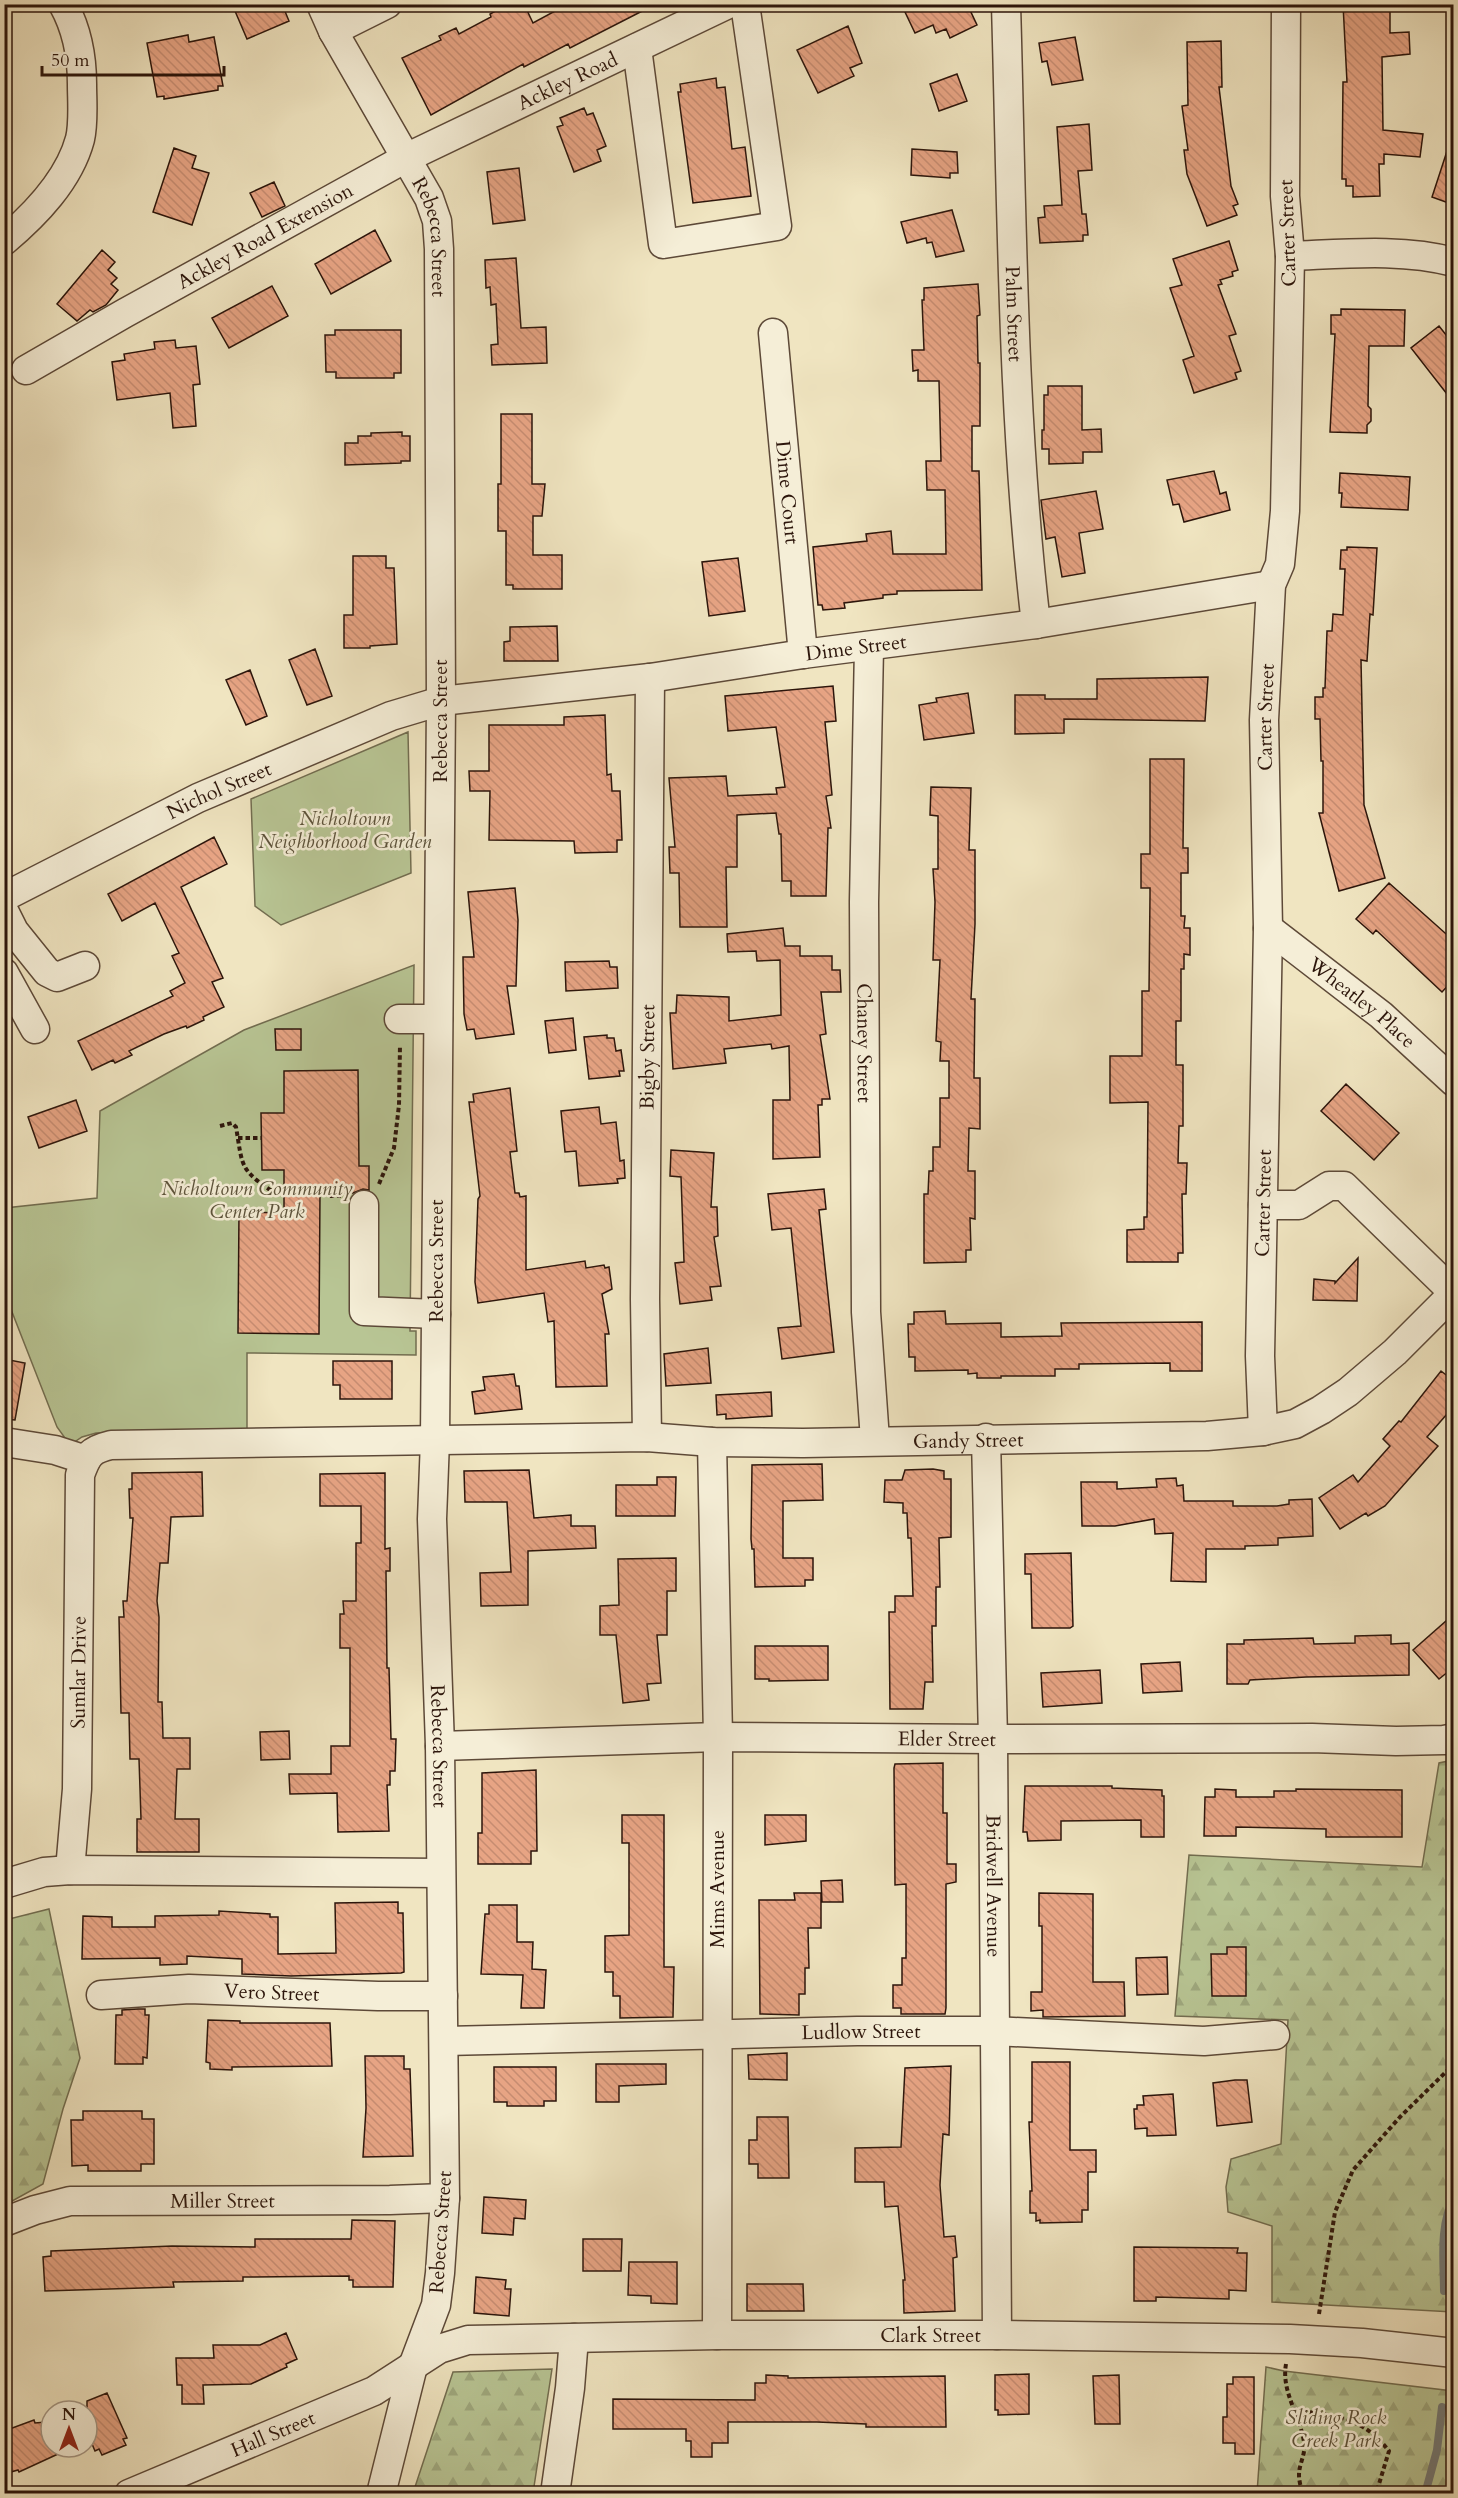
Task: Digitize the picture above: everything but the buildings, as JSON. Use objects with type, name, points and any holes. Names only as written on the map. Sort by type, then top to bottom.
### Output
[{"type":"street","points":[[4,242],[48,198],[68,166],[80,138],[82,56],[71,18],[63,4]]},
{"type":"street","name":"Rebecca Street","points":[[321,4],[333,31],[431,205],[437,221],[439,249],[441,701],[435,1440],[432,1519],[440,1746],[445,2198],[436,2305],[413,2366],[381,2493]]},
{"type":"street","points":[[333,31],[387,4]]},
{"type":"street","name":"Ackley Road","points":[[406,159],[728,4]]},
{"type":"street","points":[[637,48],[663,244],[777,226],[745,4]]},
{"type":"street","name":"Palm Street","points":[[1006,4],[1022,469],[1036,624]]},
{"type":"street","name":"Carter Street","points":[[1263,1431],[1260,1356],[1268,928],[1264,720],[1271,585],[1280,564],[1285,511],[1290,256],[1286,196],[1286,4]]},
{"type":"street","name":"Ackley Road Extension","points":[[26,370],[406,159]]},
{"type":"street","points":[[1290,256],[1377,254],[1436,257],[1454,262]]},
{"type":"street","name":"Dime Court","points":[[773,333],[803,654]]},
{"type":"street","name":"Dime Street","points":[[441,701],[650,678],[803,654],[1036,624],[1271,585]]},
{"type":"street","name":"Chaney Street","points":[[869,646],[864,902],[866,1312],[875,1440]]},
{"type":"street","name":"Bigby Street","points":[[647,1437],[645,1299],[650,678]]},
{"type":"street","name":"Nichol Street","points":[[4,897],[198,798],[391,716],[441,701]]},
{"type":"street","points":[[4,911],[14,931],[53,976],[57,977],[85,966]]},
{"type":"street","name":"Wheatley Place","points":[[1268,928],[1381,1016],[1454,1082]]},
{"type":"street","points":[[4,967],[30,951]]},
{"type":"street","points":[[4,973],[35,1029]]},
{"type":"street","points":[[399,1020],[438,1019]]},
{"type":"street","points":[[1263,1205],[1299,1204],[1329,1186],[1344,1186],[1454,1293]]},
{"type":"street","points":[[365,1196],[364,1311],[436,1314]]},
{"type":"street","name":"Gandy Street","points":[[435,1440],[647,1437],[712,1442],[1207,1436],[1263,1431],[1295,1424],[1348,1392],[1395,1352],[1454,1293]]},
{"type":"street","name":"Bridwell Avenue","points":[[986,1438],[993,1739],[996,2335]]},
{"type":"street","points":[[4,1442],[55,1450],[86,1460],[95,1449],[111,1445],[435,1440]]},
{"type":"street","name":"Mims Avenue","points":[[712,1442],[718,1737],[717,2335]]},
{"type":"street","name":"Sumlar Drive","points":[[70,1870],[77,1789],[80,1474],[86,1460]]},
{"type":"street","name":"Elder Street","points":[[440,1746],[718,1737],[993,1739],[1181,1737],[1396,1741],[1454,1738]]},
{"type":"street","points":[[4,1884],[44,1872],[70,1870],[440,1873]]},
{"type":"street","name":"Vero Street","points":[[100,1995],[189,1989],[443,1996]]},
{"type":"street","name":"Ludlow Street","points":[[445,2041],[718,2033],[994,2031],[1204,2041],[1275,2035]]},
{"type":"street","name":"Miller Street","points":[[4,2222],[34,2210],[70,2201],[445,2198]]},
{"type":"street","name":"Clark Street","points":[[413,2366],[439,2349],[468,2340],[717,2335],[996,2335],[1290,2339],[1362,2343],[1454,2353]]},
{"type":"street","points":[[555,2493],[570,2388],[574,2338]]},
{"type":"street","name":"Hall Street","points":[[129,2493],[374,2391],[413,2366]]},
{"type":"path","points":[[220,1126],[232,1123],[236,1127],[242,1165],[257,1181],[276,1194],[329,1186],[329,1196],[365,1196],[394,1148],[399,1105],[399,1020]]},
{"type":"path","points":[[238,1138],[262,1138]]},
{"type":"path","points":[[1330,2315],[1318,2314],[1335,2212],[1353,2170],[1400,2117],[1454,2064]]},
{"type":"path","points":[[1290,2339],[1284,2371],[1287,2392],[1304,2441],[1305,2454],[1298,2477],[1303,2493]]},
{"type":"path","points":[[1295,2410],[1346,2418],[1376,2434],[1389,2451],[1376,2493]]},
{"type":"green space","name":"Nicholtown Neighborhood Garden","points":[[408,732],[411,873],[281,925],[255,906],[251,799]]},
{"type":"green space","name":"Nicholtown Community Center Park","points":[[414,965],[410,1331],[416,1331],[416,1355],[247,1353],[247,1432],[96,1433],[82,1437],[70,1445],[57,1427],[5,1294],[5,1208],[97,1198],[100,1111],[244,1030]]},
{"type":"green space","points":[[1453,1760],[1453,2312],[1272,2302],[1272,2226],[1228,2212],[1226,2187],[1231,2159],[1281,2144],[1288,2020],[1175,2016],[1189,1855],[1422,1867],[1439,1763]]},
{"type":"green space","points":[[49,1909],[80,2058],[63,2109],[43,2184],[5,2205],[5,1920]]},
{"type":"green space","name":"Sliding Rock Creek Park","points":[[1266,2367],[1453,2391],[1453,2493],[1257,2493]]},
{"type":"green space","points":[[552,2369],[533,2493],[413,2493],[453,2372]]},
{"type":"waterway","points":[[1444,2291],[1444,2232],[1449,2209],[1454,2199]]},
{"type":"waterway","points":[[1425,2494],[1437,2450],[1442,2407]]}]
